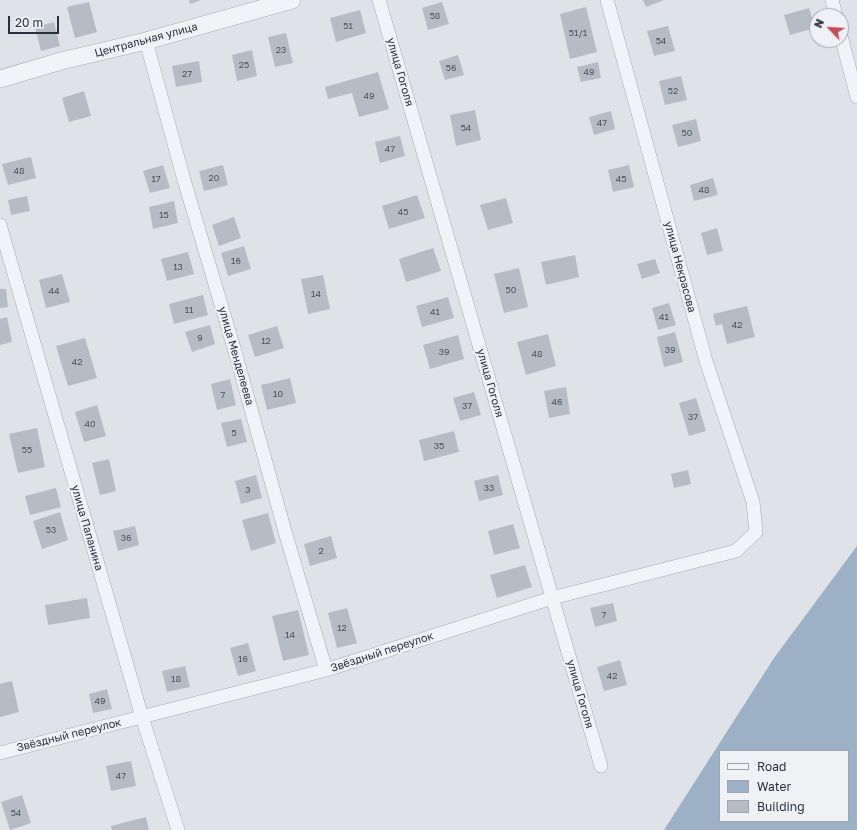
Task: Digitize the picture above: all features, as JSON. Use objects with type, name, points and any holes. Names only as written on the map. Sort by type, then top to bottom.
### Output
[{"type":"street","name":"Центральная улица","points":[[0,79],[61,61],[146,41],[292,0]]},
{"type":"street","name":"улица Гоголя","points":[[379,0],[601,766]]},
{"type":"street","name":"улица Некрасова","points":[[607,0],[706,361],[753,502],[756,532]]},
{"type":"street","name":"улица Менделеева","points":[[146,41],[184,180],[234,348],[286,535],[326,670]]},
{"type":"street","points":[[844,48],[857,97]]},
{"type":"street","name":"улица Папанина","points":[[0,225],[142,717],[178,830]]},
{"type":"street","name":"Звёздный переулок","points":[[0,753],[326,670],[552,598],[736,551],[756,532]]},
{"type":"water","points":[[857,546],[857,830],[664,830],[774,658]]},
{"type":"building","points":[[189,0],[201,0],[190,4]]},
{"type":"building","points":[[643,0],[664,0],[646,7]]},
{"type":"building","points":[[89,2],[97,32],[75,38],[67,7]]},
{"type":"building","points":[[442,2],[449,24],[428,30],[422,8]]},
{"type":"building","points":[[586,7],[597,52],[570,59],[560,14]]},
{"type":"building","points":[[809,8],[809,30],[790,35],[784,15]]},
{"type":"building","points":[[360,10],[366,33],[336,42],[330,18]]},
{"type":"building","points":[[54,22],[60,46],[41,51],[35,27]]},
{"type":"building","points":[[668,26],[675,51],[654,56],[647,31]]},
{"type":"building","points":[[286,33],[293,63],[275,67],[268,37]]},
{"type":"building","points":[[252,50],[257,76],[237,81],[232,55]]},
{"type":"building","points":[[458,55],[464,75],[445,80],[439,61]]},
{"type":"building","points":[[199,61],[202,82],[176,87],[172,66]]},
{"type":"building","points":[[598,62],[601,78],[581,82],[577,67]]},
{"type":"building","points":[[378,72],[389,109],[359,117],[352,93],[328,99],[325,87]]},
{"type":"building","points":[[681,76],[687,100],[665,105],[659,81]]},
{"type":"building","points":[[84,91],[91,116],[69,122],[62,98]]},
{"type":"building","points":[[475,110],[481,140],[456,146],[450,115]]},
{"type":"building","points":[[611,111],[615,129],[594,135],[589,117]]},
{"type":"building","points":[[696,119],[701,141],[678,147],[672,125]]},
{"type":"building","points":[[400,136],[405,156],[380,163],[375,142]]},
{"type":"building","points":[[31,157],[36,178],[8,185],[2,164]]},
{"type":"building","points":[[163,165],[170,188],[150,193],[143,171]]},
{"type":"building","points":[[223,165],[228,185],[204,191],[199,171]]},
{"type":"building","points":[[629,165],[634,187],[613,192],[608,170]]},
{"type":"building","points":[[713,178],[718,195],[694,201],[690,185]]},
{"type":"building","points":[[417,195],[425,218],[389,229],[382,206]]},
{"type":"building","points":[[27,196],[30,211],[11,215],[8,200]]},
{"type":"building","points":[[506,198],[513,223],[488,230],[480,205]]},
{"type":"building","points":[[174,201],[178,223],[153,229],[149,207]]},
{"type":"building","points":[[234,217],[241,238],[219,246],[212,225]]},
{"type":"building","points":[[717,228],[723,251],[707,255],[701,233]]},
{"type":"building","points":[[244,246],[251,269],[228,276],[221,253]]},
{"type":"building","points":[[433,248],[441,271],[406,282],[399,259]]},
{"type":"building","points":[[188,252],[194,274],[167,281],[161,259]]},
{"type":"building","points":[[575,255],[579,277],[546,285],[541,262]]},
{"type":"building","points":[[655,259],[660,273],[642,279],[637,264]]},
{"type":"building","points":[[519,268],[528,307],[504,313],[494,274]]},
{"type":"building","points":[[62,274],[70,302],[46,308],[39,280]]},
{"type":"building","points":[[323,275],[330,309],[308,314],[301,279]]},
{"type":"building","points":[[0,289],[6,289],[8,307],[0,308]]},
{"type":"building","points":[[203,295],[208,315],[174,324],[169,304]]},
{"type":"building","points":[[448,297],[454,318],[422,327],[416,306]]},
{"type":"building","points":[[669,303],[676,325],[658,330],[652,308]]},
{"type":"building","points":[[747,306],[755,337],[727,344],[722,324],[716,326],[713,314]]},
{"type":"building","points":[[7,317],[12,342],[0,345],[0,319]]},
{"type":"building","points":[[210,325],[215,344],[192,352],[185,332]]},
{"type":"building","points":[[277,326],[284,348],[255,357],[248,335]]},
{"type":"building","points":[[675,332],[683,362],[664,367],[657,337]]},
{"type":"building","points":[[548,334],[556,366],[526,375],[517,342]]},
{"type":"building","points":[[458,335],[464,359],[430,369],[423,345]]},
{"type":"building","points":[[85,338],[97,378],[68,386],[56,346]]},
{"type":"building","points":[[290,378],[296,403],[267,410],[261,385]]},
{"type":"building","points":[[230,379],[236,405],[217,410],[211,384]]},
{"type":"building","points":[[566,387],[570,414],[549,418],[544,391]]},
{"type":"building","points":[[474,392],[481,415],[460,421],[453,398]]},
{"type":"building","points":[[696,398],[706,431],[689,436],[679,403]]},
{"type":"building","points":[[97,405],[106,436],[84,442],[75,412]]},
{"type":"building","points":[[241,419],[247,442],[227,447],[221,423]]},
{"type":"building","points":[[37,428],[45,467],[18,473],[9,434]]},
{"type":"building","points":[[454,431],[459,452],[424,461],[419,440]]},
{"type":"building","points":[[109,459],[116,491],[100,495],[92,463]]},
{"type":"building","points":[[688,470],[691,484],[674,488],[671,474]]},
{"type":"building","points":[[256,475],[262,498],[241,504],[235,481]]},
{"type":"building","points":[[498,475],[503,495],[479,501],[474,481]]},
{"type":"building","points":[[56,488],[61,507],[30,515],[25,496]]},
{"type":"building","points":[[60,512],[68,540],[42,549],[33,521]]},
{"type":"building","points":[[268,513],[276,543],[251,551],[242,520]]},
{"type":"building","points":[[513,524],[520,548],[494,555],[488,531]]},
{"type":"building","points":[[135,526],[139,545],[118,551],[113,531]]},
{"type":"building","points":[[331,536],[337,558],[310,566],[304,544]]},
{"type":"building","points":[[525,565],[532,587],[497,598],[490,575]]},
{"type":"building","points":[[87,598],[90,618],[48,625],[45,605]]},
{"type":"building","points":[[613,603],[617,621],[595,627],[590,608]]},
{"type":"building","points":[[347,608],[357,643],[337,648],[328,613]]},
{"type":"building","points":[[298,610],[309,655],[283,661],[272,616]]},
{"type":"building","points":[[248,643],[256,671],[238,676],[230,648]]},
{"type":"building","points":[[620,660],[627,685],[604,691],[597,667]]},
{"type":"building","points":[[185,666],[190,687],[167,692],[162,671]]},
{"type":"building","points":[[12,681],[19,712],[0,717],[0,684]]},
{"type":"building","points":[[107,689],[112,709],[93,713],[89,694]]},
{"type":"building","points":[[131,761],[136,786],[111,791],[106,766]]},
{"type":"building","points":[[22,795],[31,823],[10,830],[1,802]]},
{"type":"building","points":[[146,817],[149,830],[112,830],[111,826]]}]
